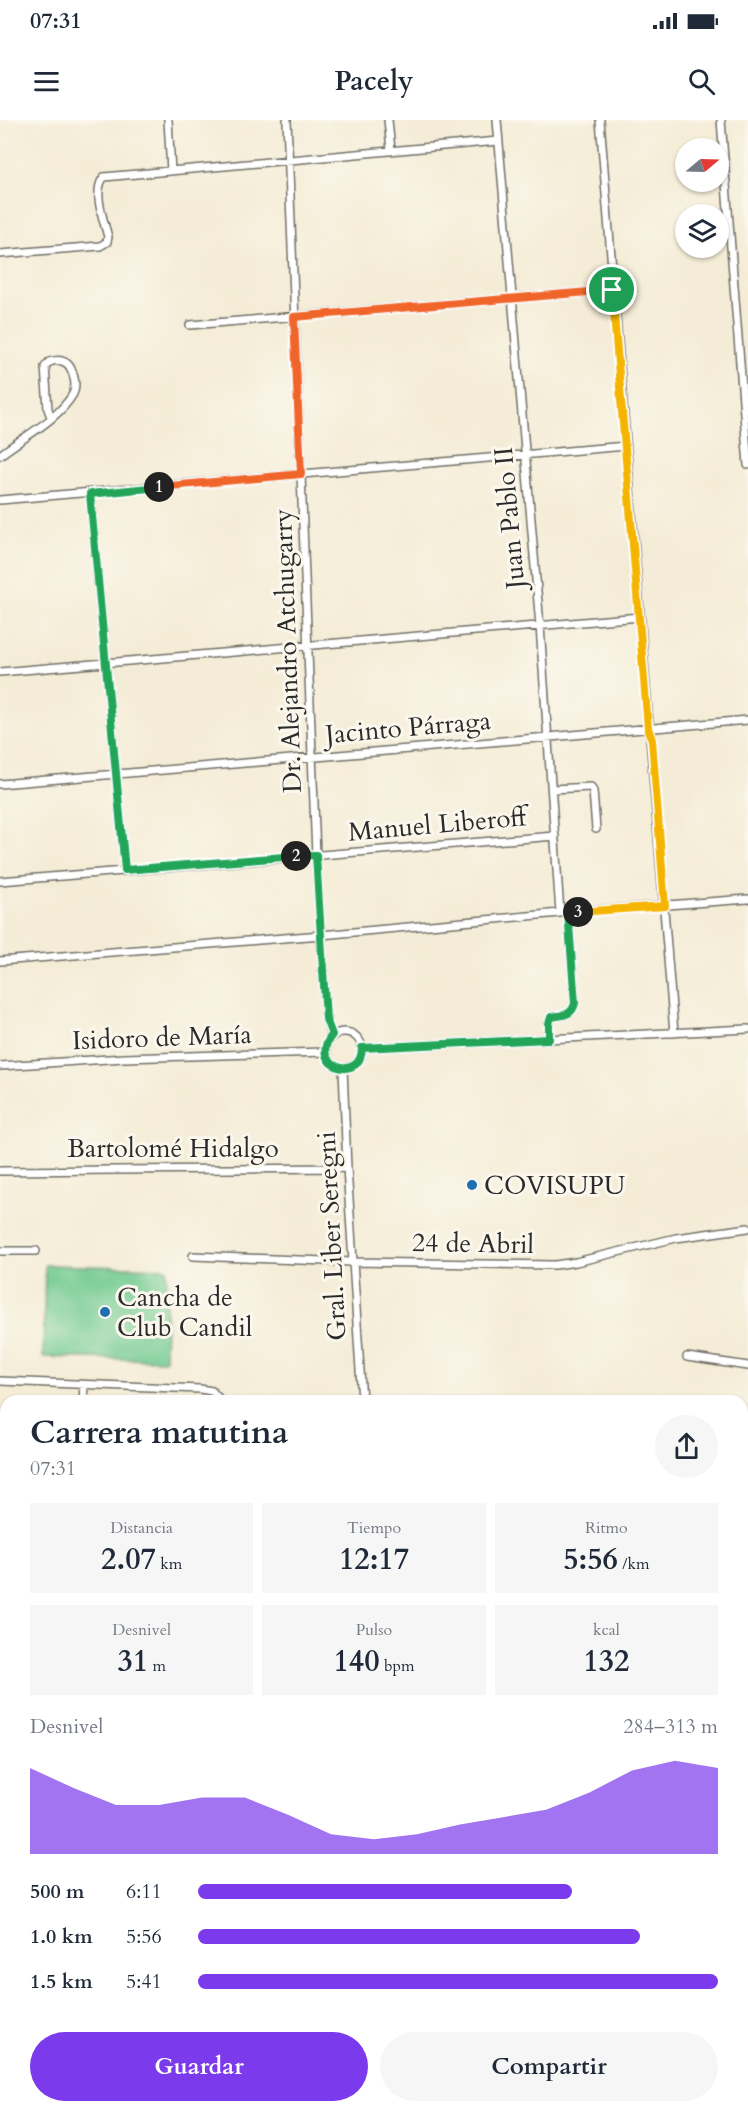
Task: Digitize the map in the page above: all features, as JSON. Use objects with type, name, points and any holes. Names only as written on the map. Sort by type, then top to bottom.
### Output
[{"type":"street","points":[[168,120],[171,171]]},
{"type":"street","name":"Dr. Alejandro Atchugarry","points":[[286,120],[316,855],[326,1019],[332,1035]]},
{"type":"street","points":[[388,120],[391,150]]},
{"type":"street","name":"Juan Pablo II","points":[[497,120],[540,626],[555,836],[575,1003],[574,1009],[567,1015],[551,1017],[549,1039]]},
{"type":"street","points":[[600,120],[674,1033]]},
{"type":"street","points":[[721,120],[748,465]]},
{"type":"street","points":[[0,254],[100,246],[107,242],[99,192],[99,182],[104,177],[498,141]]},
{"type":"street","points":[[190,325],[612,290]]},
{"type":"street","points":[[0,455],[39,428],[51,417],[73,394],[75,387],[71,368],[61,360],[49,362],[45,367],[48,409],[51,417]]},
{"type":"street","points":[[0,500],[626,446]]},
{"type":"street","points":[[90,494],[125,870]]},
{"type":"street","points":[[0,672],[640,617]]},
{"type":"street","name":"Jacinto Párraga","points":[[0,784],[748,720]]},
{"type":"street","points":[[552,789],[591,787],[596,829]]},
{"type":"street","name":"Manuel Liberoff","points":[[0,881],[555,836]]},
{"type":"street","points":[[0,961],[748,898]]},
{"type":"street","points":[[362,1048],[748,1029]]},
{"type":"street","points":[[340,1031],[350,1032],[358,1038],[362,1048],[358,1061],[352,1066],[343,1068],[333,1065],[325,1052],[326,1043],[332,1035],[340,1031]]},
{"type":"street","name":"Isidoro de María","points":[[0,1066],[124,1058],[325,1052]]},
{"type":"street","name":"Gral. Liber Seregni","points":[[343,1068],[346,1168],[362,1395]]},
{"type":"street","name":"Bartolomé Hidalgo","points":[[0,1171],[346,1168]]},
{"type":"street","name":"24 de Abril","points":[[193,1257],[555,1265],[675,1238],[748,1228]]},
{"type":"street","points":[[0,1251],[36,1251]]},
{"type":"street","points":[[687,1357],[748,1366]]},
{"type":"street","points":[[0,1381],[200,1389],[213,1391],[216,1395]]},
{"type":"street","points":[[83,1395],[84,1384]]},
{"type":"green space","name":"Cancha de Club Candil","points":[[45,1265],[167,1268],[165,1360],[43,1357]]},
{"type":"place","name":"COVISUPU","points":[[472,1185]]},
{"type":"place","name":"Cancha de Club Candil","points":[[105,1312]]},
{"type":"route","points":[[612,290],[665,906],[568,912],[575,1003],[574,1009],[567,1015],[551,1017],[549,1039],[362,1048],[361,1057],[356,1064],[347,1068],[338,1067],[329,1061],[325,1052],[326,1043],[332,1035],[327,1028],[326,1019],[316,855],[125,870],[90,494],[301,474],[294,317],[612,290]]}]
